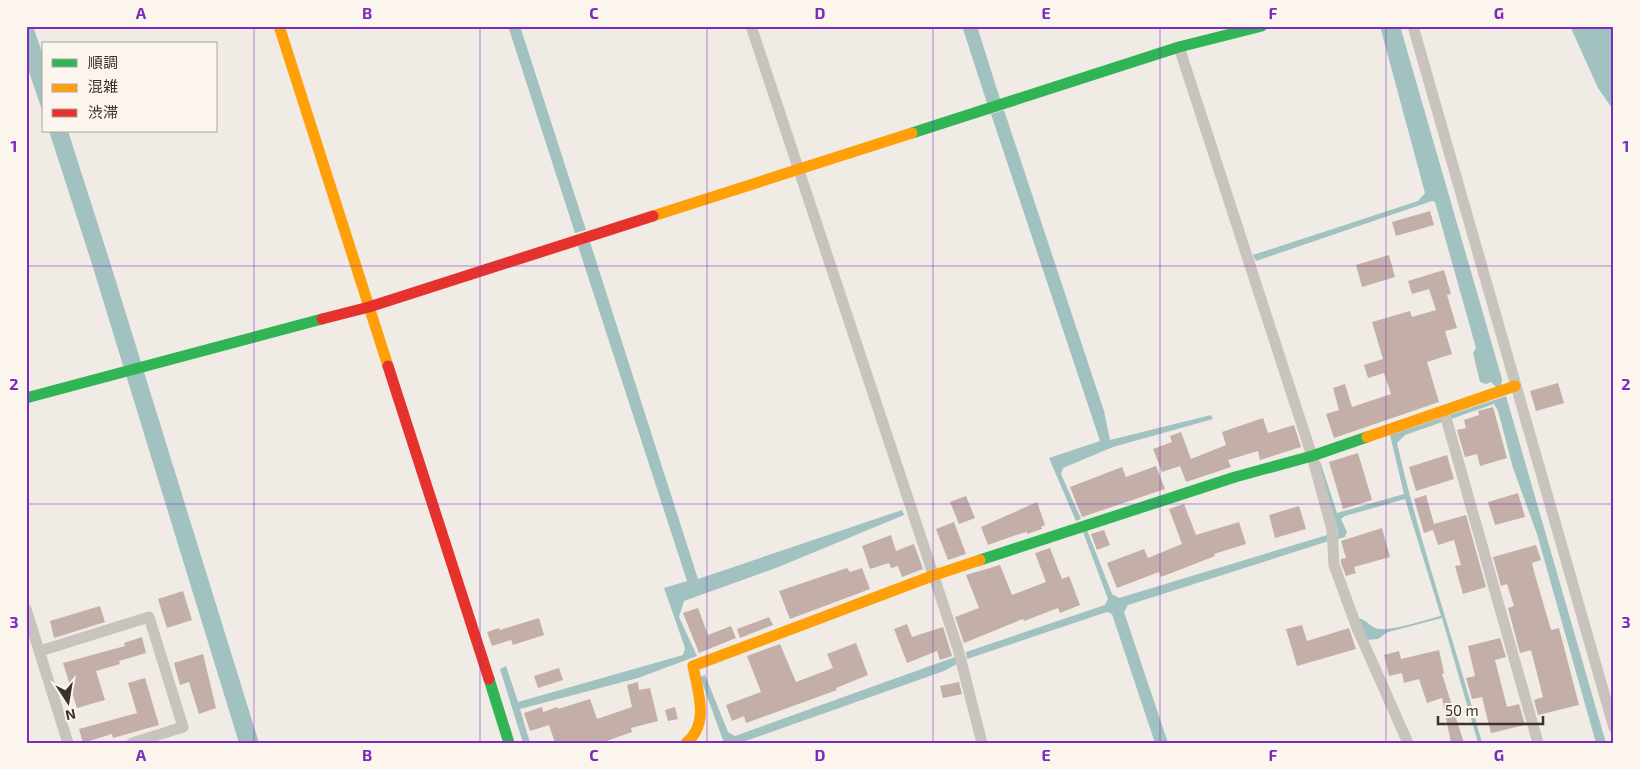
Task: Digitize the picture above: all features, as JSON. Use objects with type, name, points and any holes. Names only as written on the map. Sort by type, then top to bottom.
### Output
[{"type":"street","points":[[279,26],[509,743]]},
{"type":"street","points":[[750,26],[932,576],[958,649],[982,743]]},
{"type":"street","points":[[26,398],[369,307],[1178,47],[1262,26]]},
{"type":"street","points":[[1413,26],[1614,728]]},
{"type":"street","points":[[1178,47],[1312,456],[1332,530],[1334,565],[1357,628],[1408,743]]},
{"type":"street","points":[[686,743],[699,731],[701,717],[693,666],[932,576],[1235,477],[1312,456],[1515,386]]},
{"type":"street","points":[[1444,411],[1538,743]]},
{"type":"street","points":[[26,609],[68,743]]},
{"type":"street","points":[[40,651],[149,617],[183,727],[132,743]]},
{"type":"water","points":[[26,26],[33,26],[42,52],[42,110],[26,63]]},
{"type":"water","points":[[508,26],[520,26],[586,230],[575,233]]},
{"type":"water","points":[[962,26],[977,26],[1000,99],[987,103]]},
{"type":"water","points":[[1380,26],[1400,26],[1502,379],[1501,386],[1496,387],[1491,382],[1486,384],[1480,382],[1473,353],[1476,348],[1435,202],[1432,201],[1256,261],[1253,255],[1418,201],[1425,193]]},
{"type":"water","points":[[1570,26],[1614,26],[1614,111],[1598,88]]},
{"type":"water","points":[[1004,110],[1104,411],[1110,440],[1211,415],[1213,419],[1113,447],[1063,468],[1061,474],[1081,519],[1076,521],[1049,458],[1100,441],[991,114]]},
{"type":"water","points":[[49,132],[68,132],[259,743],[239,743],[91,261]]},
{"type":"water","points":[[590,242],[698,579],[902,510],[904,515],[776,568],[684,601],[679,617],[697,656],[638,678],[520,709],[530,743],[523,743],[500,669],[506,666],[518,702],[683,655],[685,648],[664,588],[687,581],[578,246]]},
{"type":"water","points":[[1506,396],[1606,743],[1596,743],[1537,534],[1513,468],[1498,411],[1494,404],[1405,435],[1397,443],[1416,519],[1482,743],[1478,743],[1442,618],[1388,632],[1378,639],[1367,640],[1359,618],[1375,628],[1389,629],[1441,616],[1405,499],[1345,516],[1341,519],[1347,532],[1345,537],[1338,539],[1338,531],[1318,463],[1320,461],[1337,513],[1404,494],[1390,435]]},
{"type":"water","points":[[1087,530],[1112,594],[1119,598],[1327,535],[1329,541],[1128,605],[1124,612],[1168,743],[1155,743],[1112,614],[1107,612],[967,659],[966,652],[1105,605],[1108,599],[1083,532]]},
{"type":"water","points":[[955,657],[957,664],[944,671],[740,743],[724,743],[700,677],[705,675],[728,732],[735,736]]},
{"type":"building","points":[[1430,211],[1434,225],[1396,236],[1392,222]]},
{"type":"building","points":[[1389,255],[1395,277],[1362,287],[1356,265]]},
{"type":"building","points":[[1444,270],[1451,294],[1447,295],[1457,328],[1445,331],[1452,354],[1427,362],[1439,402],[1334,438],[1326,414],[1339,410],[1333,388],[1345,384],[1352,407],[1391,394],[1384,373],[1368,378],[1364,365],[1383,359],[1372,322],[1410,311],[1412,317],[1436,310],[1429,289],[1412,294],[1408,281]]},
{"type":"building","points":[[1558,383],[1564,403],[1536,411],[1530,391]]},
{"type":"building","points":[[1493,407],[1507,458],[1480,466],[1477,454],[1465,457],[1457,430],[1466,428],[1464,420],[1479,415],[1478,411]]},
{"type":"building","points":[[1263,418],[1268,433],[1294,425],[1301,447],[1260,460],[1258,451],[1228,460],[1231,467],[1186,482],[1180,466],[1162,472],[1153,449],[1172,442],[1170,436],[1181,432],[1191,459],[1226,445],[1222,432]]},
{"type":"building","points":[[1358,453],[1372,500],[1343,509],[1329,462]]},
{"type":"building","points":[[1447,455],[1454,479],[1416,491],[1409,467]]},
{"type":"building","points":[[1156,466],[1165,489],[1082,517],[1070,487],[1122,467],[1126,477]]},
{"type":"building","points":[[1518,493],[1525,517],[1495,525],[1488,502]]},
{"type":"building","points":[[1426,495],[1434,524],[1466,515],[1486,587],[1463,594],[1455,566],[1461,565],[1454,540],[1438,545],[1433,530],[1424,533],[1414,499]]},
{"type":"building","points":[[966,496],[975,518],[959,524],[950,502]]},
{"type":"building","points":[[1037,502],[1045,525],[1041,527],[1042,529],[1016,535],[988,545],[981,527]]},
{"type":"building","points":[[1184,504],[1196,535],[1239,522],[1246,544],[1214,554],[1215,556],[1161,577],[1159,572],[1117,588],[1107,563],[1144,549],[1148,558],[1182,544],[1169,509]]},
{"type":"building","points":[[1299,506],[1306,529],[1275,538],[1269,515]]},
{"type":"building","points":[[954,522],[966,554],[948,560],[936,529]]},
{"type":"building","points":[[1382,528],[1390,557],[1354,567],[1356,573],[1346,576],[1341,563],[1341,559],[1346,558],[1341,541]]},
{"type":"building","points":[[1104,530],[1110,545],[1097,550],[1091,534]]},
{"type":"building","points":[[891,535],[896,551],[914,544],[923,569],[902,577],[898,566],[891,568],[889,563],[870,569],[862,546]]},
{"type":"building","points":[[1536,545],[1541,560],[1532,563],[1535,575],[1551,630],[1559,628],[1579,705],[1538,715],[1534,700],[1543,697],[1531,650],[1520,653],[1508,608],[1514,606],[1507,584],[1501,586],[1493,557]]},
{"type":"building","points":[[1050,548],[1062,579],[1069,576],[1080,605],[1060,613],[1058,608],[1024,621],[1023,619],[964,643],[955,617],[979,608],[966,575],[1000,565],[1012,595],[1046,582],[1035,553]]},
{"type":"building","points":[[847,568],[850,572],[862,568],[870,589],[790,619],[779,591]]},
{"type":"building","points":[[183,591],[192,620],[167,628],[158,599]]},
{"type":"building","points":[[100,606],[105,622],[54,638],[50,621]]},
{"type":"building","points":[[698,608],[708,635],[731,626],[736,638],[699,653],[683,613]]},
{"type":"building","points":[[769,617],[773,625],[740,638],[737,629]]},
{"type":"building","points":[[539,618],[544,635],[513,645],[511,640],[492,646],[487,632]]},
{"type":"building","points":[[907,624],[912,637],[943,627],[952,656],[940,660],[937,651],[907,663],[894,629]]},
{"type":"building","points":[[1302,625],[1307,641],[1349,628],[1356,649],[1297,666],[1286,629]]},
{"type":"building","points":[[142,637],[146,653],[119,661],[120,664],[96,671],[105,700],[77,708],[63,663],[125,646],[124,643]]},
{"type":"building","points":[[1500,638],[1506,657],[1495,660],[1507,707],[1519,704],[1525,725],[1491,733],[1482,697],[1472,699],[1466,678],[1475,676],[1468,646]]},
{"type":"building","points":[[856,643],[868,675],[836,688],[837,690],[746,723],[744,716],[732,721],[726,705],[761,692],[747,656],[780,644],[796,682],[833,668],[827,654]]},
{"type":"building","points":[[1439,650],[1444,673],[1442,674],[1464,743],[1451,743],[1442,698],[1427,703],[1419,679],[1404,683],[1402,673],[1389,676],[1384,655],[1399,651],[1401,659]]},
{"type":"building","points":[[203,654],[216,708],[199,714],[189,682],[180,685],[174,663]]},
{"type":"building","points":[[559,668],[563,680],[538,688],[534,676]]},
{"type":"building","points":[[145,678],[159,725],[113,738],[112,734],[83,743],[79,729],[137,713],[128,683]]},
{"type":"building","points":[[638,682],[639,690],[650,688],[658,721],[631,728],[632,732],[601,743],[555,743],[549,725],[530,731],[524,713],[542,707],[543,712],[590,699],[597,719],[632,707],[627,685]]},
{"type":"building","points":[[959,682],[962,694],[943,698],[940,686]]},
{"type":"building","points":[[675,707],[678,719],[668,721],[665,710]]},
{"type":"traffic: fast","points":[[912,133],[1179,47],[1262,26]]},
{"type":"traffic: fast","points":[[26,398],[322,319]]},
{"type":"traffic: fast","points":[[980,560],[1235,477],[1312,456],[1367,437]]},
{"type":"traffic: fast","points":[[489,679],[509,743]]},
{"type":"traffic: slow","points":[[279,26],[388,366]]},
{"type":"traffic: slow","points":[[653,216],[912,133]]},
{"type":"traffic: slow","points":[[1367,437],[1515,386]]},
{"type":"traffic: slow","points":[[686,743],[698,727],[700,717],[699,697],[693,666],[932,576],[980,560]]},
{"type":"traffic: jam","points":[[322,319],[369,307],[653,216]]},
{"type":"traffic: jam","points":[[388,366],[489,679]]}]
